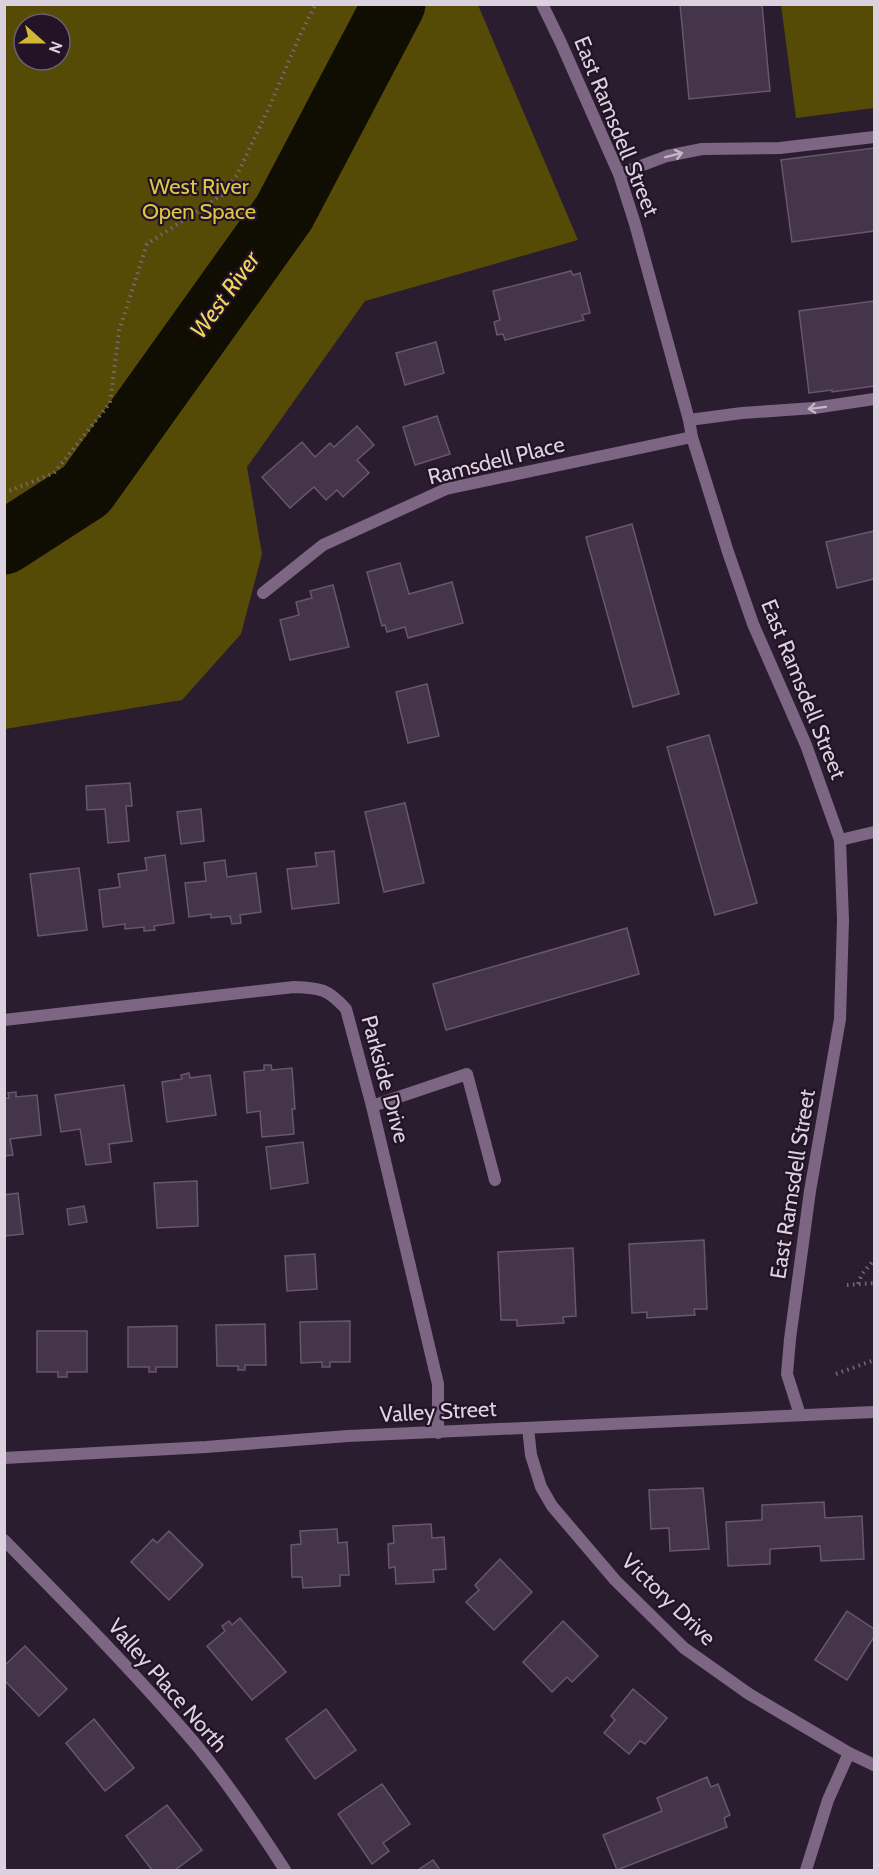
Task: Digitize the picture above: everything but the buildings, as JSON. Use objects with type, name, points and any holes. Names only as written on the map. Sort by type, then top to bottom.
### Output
[{"type":"street","name":"East Ramsdell Street","points":[[542,4],[619,174],[635,224],[692,437],[728,552],[753,624],[806,745],[840,840],[843,920],[840,1019],[810,1191],[787,1374],[800,1415]]},
{"type":"street","points":[[619,174],[667,156],[702,149],[780,148],[874,137]]},
{"type":"street","points":[[689,420],[742,413],[814,408],[874,399]]},
{"type":"street","name":"Ramsdell Place","points":[[263,593],[323,545],[446,489],[692,437]]},
{"type":"street","points":[[840,840],[874,832]]},
{"type":"street","name":"Parkside Drive","points":[[4,1020],[294,987],[318,988],[335,997],[346,1009],[372,1106],[438,1384],[438,1433]]},
{"type":"street","points":[[372,1106],[468,1074],[495,1180]]},
{"type":"street","name":"Valley Street","points":[[4,1458],[206,1447],[348,1436],[874,1412]]},
{"type":"street","name":"Victory Drive","points":[[528,1428],[531,1455],[541,1487],[552,1506],[615,1580],[684,1648],[749,1694],[849,1754],[874,1765]]},
{"type":"street","name":"Valley Place North","points":[[4,1540],[110,1649],[199,1749],[256,1825],[285,1870]]},
{"type":"street","points":[[806,1870],[828,1800],[849,1754]]},
{"type":"path","points":[[4,493],[54,473],[110,403],[119,331],[147,244],[222,195],[237,175],[316,4]]},
{"type":"path","points":[[858,1284],[862,1274],[874,1260]]},
{"type":"path","points":[[847,1285],[874,1283]]},
{"type":"path","points":[[836,1374],[874,1360]]},
{"type":"green space","name":"West River Open Space","points":[[5,4],[478,5],[578,240],[365,301],[247,467],[262,554],[241,634],[182,700],[5,729]]},
{"type":"green space","points":[[781,5],[874,5],[874,108],[796,118]]},
{"type":"waterway","name":"West River","points":[[4,543],[86,490],[284,213],[394,4]]}]
